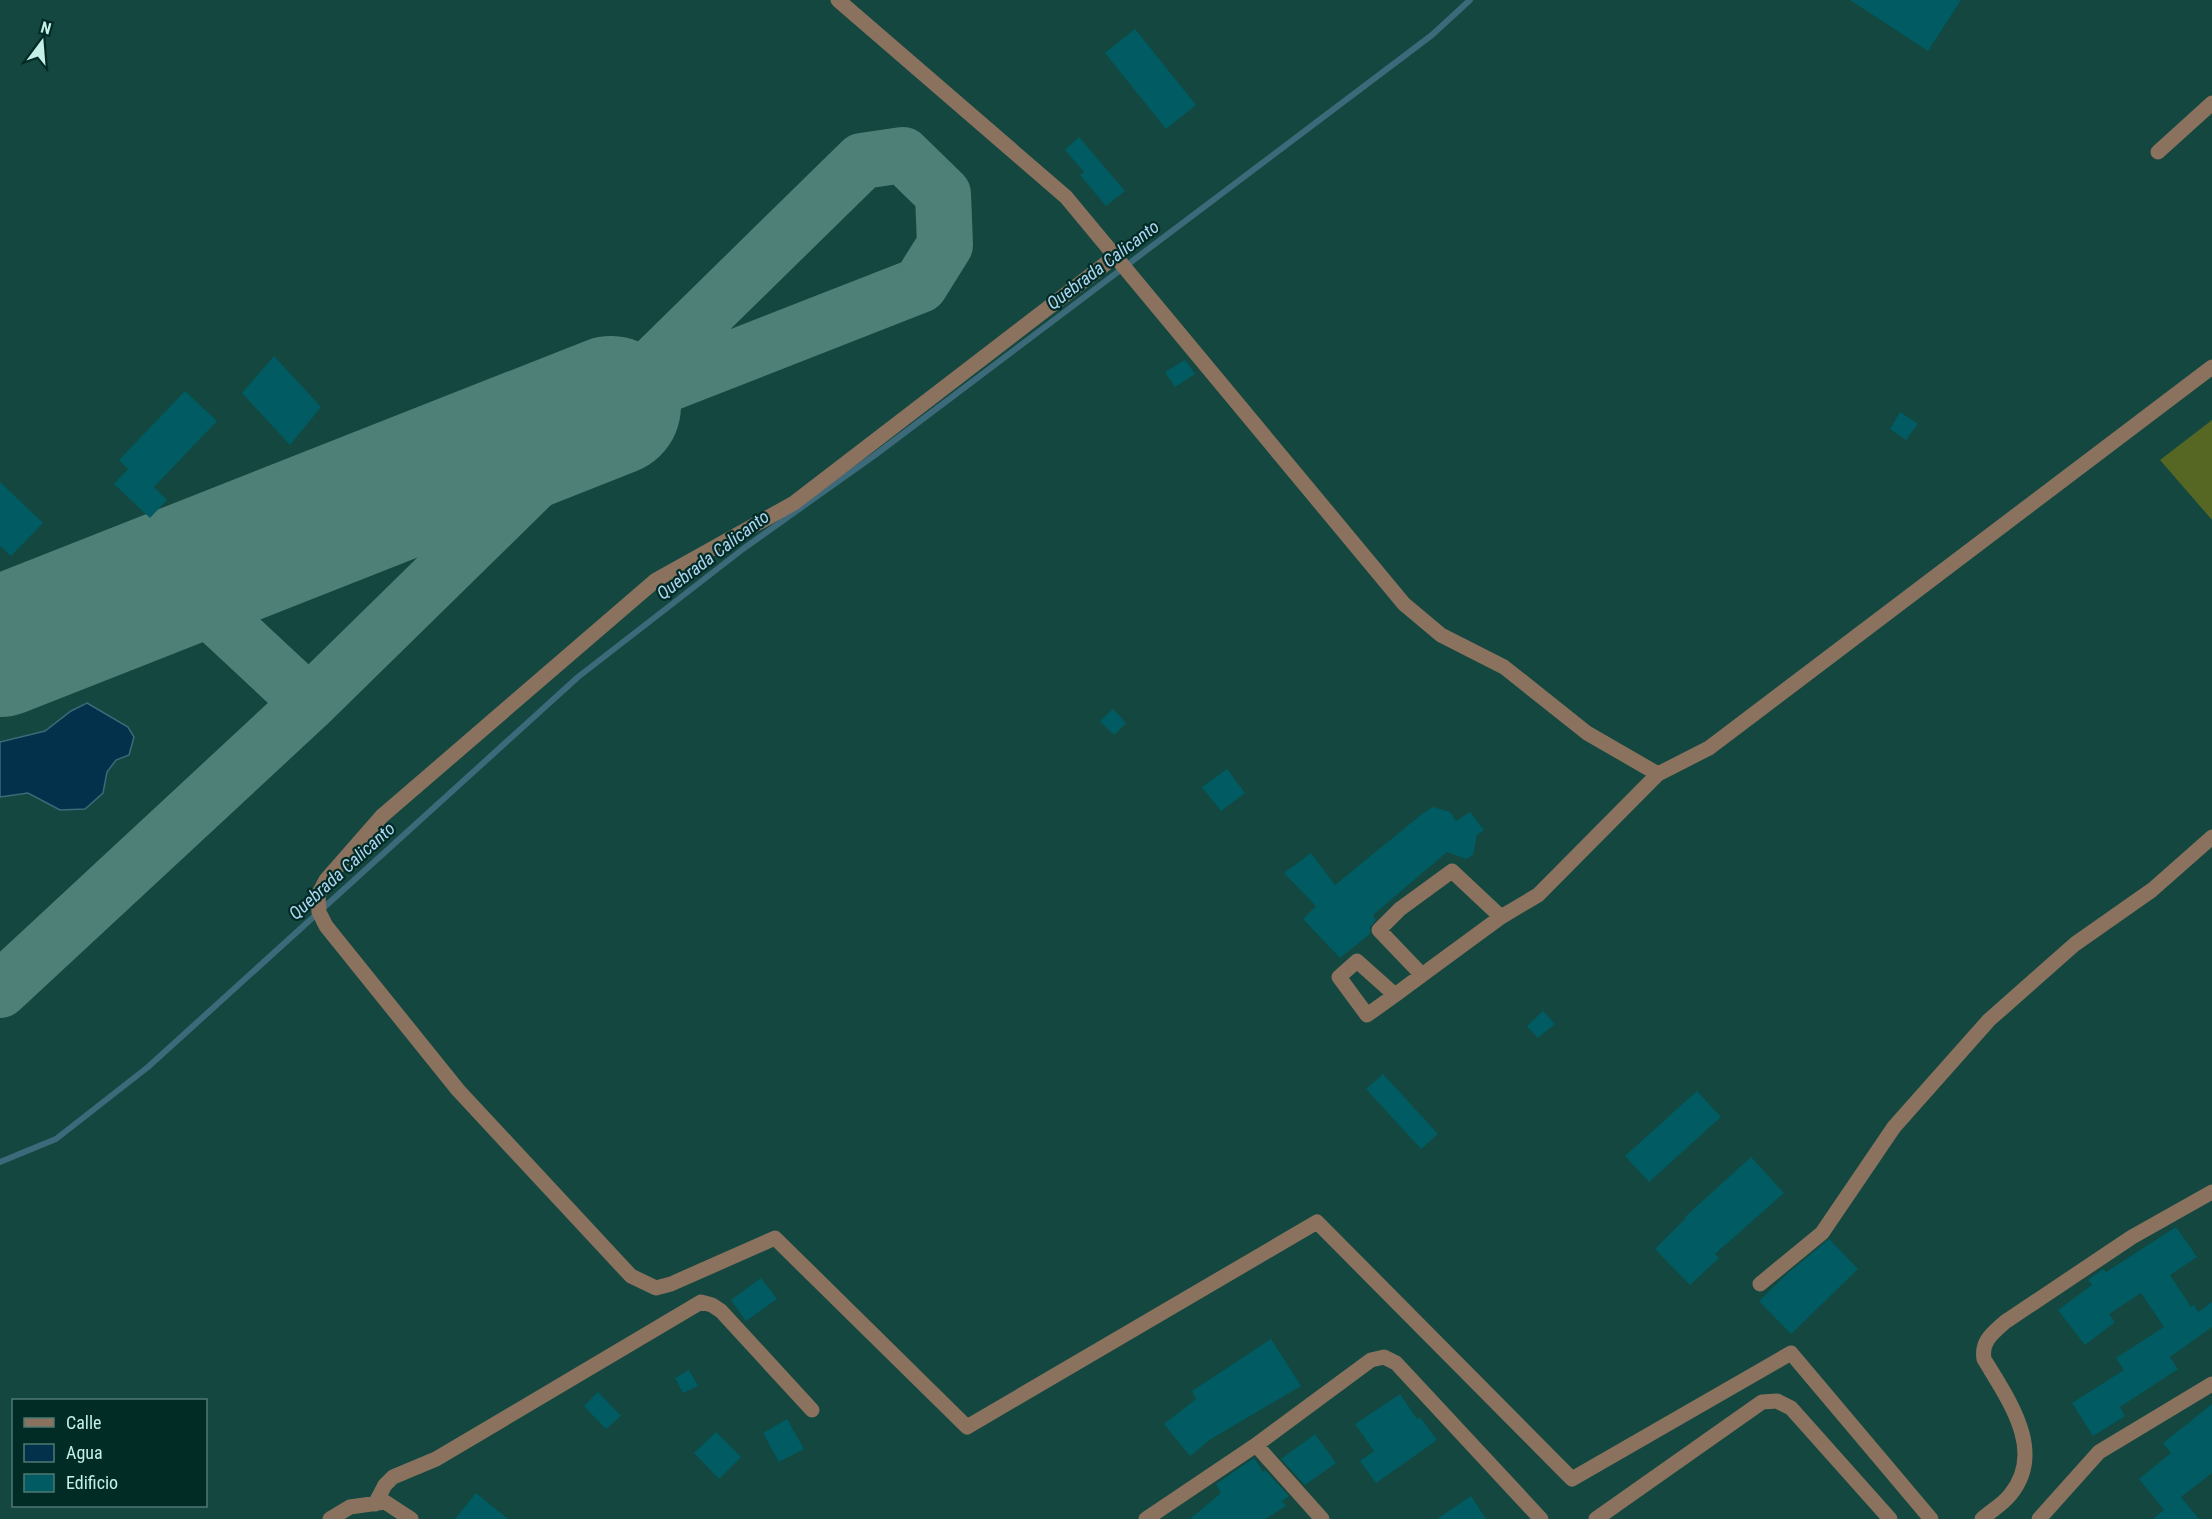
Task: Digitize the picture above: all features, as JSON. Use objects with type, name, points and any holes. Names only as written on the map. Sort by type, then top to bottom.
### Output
[{"type":"street","points":[[838,0],[1066,197],[1404,604],[1441,635],[1504,667],[1587,733],[1658,774]]},
{"type":"street","points":[[2158,152],[2212,103]]},
{"type":"street","points":[[1117,256],[794,503],[656,580],[382,816],[326,880],[318,895],[319,912],[326,926],[458,1090],[631,1276],[656,1288],[671,1284],[776,1238],[967,1427],[1317,1222],[1572,1479],[1791,1353],[1931,1519]]},
{"type":"street","points":[[1395,995],[1501,917],[1538,895],[1658,774],[1709,748],[2212,367]]},
{"type":"street","points":[[1760,1284],[1822,1233],[1894,1127],[1989,1020],[2075,944],[2152,890],[2212,837]]},
{"type":"street","points":[[1422,975],[1379,930],[1413,899],[1452,871],[1501,917]]},
{"type":"street","points":[[1982,1519],[2009,1496],[2016,1486],[2024,1464],[2025,1453],[2025,1442],[2018,1421],[1984,1359],[1982,1351],[1987,1340],[2005,1322],[2132,1237],[2212,1192]]},
{"type":"street","points":[[375,1504],[385,1485],[393,1478],[436,1459],[701,1302],[721,1311],[813,1410]]},
{"type":"street","points":[[1146,1519],[1164,1514],[1371,1360],[1384,1357],[1396,1363],[1541,1519]]},
{"type":"street","points":[[2039,1519],[2099,1452],[2212,1384]]},
{"type":"street","points":[[1596,1519],[1762,1402],[1777,1401],[1791,1408],[1890,1519]]},
{"type":"street","points":[[1256,1445],[1322,1519]]},
{"type":"street","points":[[330,1519],[350,1507],[385,1502],[411,1519]]},
{"type":"green space","points":[[2212,420],[2212,520],[2160,460]]},
{"type":"water","points":[[87,703],[128,727],[134,737],[129,755],[116,760],[107,772],[103,793],[85,809],[60,810],[28,793],[0,797],[0,742],[45,731],[71,711]]},
{"type":"building","points":[[1850,0],[1961,0],[1928,51]]},
{"type":"building","points":[[1135,29],[1196,105],[1166,129],[1105,53]]},
{"type":"building","points":[[1079,137],[1125,191],[1106,206],[1080,175],[1084,172],[1065,150]]},
{"type":"building","points":[[274,356],[321,407],[290,445],[242,393]]},
{"type":"building","points":[[1185,360],[1195,374],[1175,387],[1165,372]]},
{"type":"building","points":[[185,391],[217,421],[154,487],[167,500],[150,518],[114,484],[128,469],[119,460]]},
{"type":"building","points":[[1900,412],[1918,424],[1906,440],[1890,429]]},
{"type":"building","points":[[0,482],[43,523],[11,556],[0,546]]},
{"type":"building","points":[[1113,709],[1126,723],[1114,735],[1100,721]]},
{"type":"building","points":[[1227,769],[1245,793],[1221,811],[1202,787]]},
{"type":"building","points":[[1433,807],[1450,812],[1456,821],[1470,812],[1484,830],[1477,835],[1473,855],[1466,859],[1447,852],[1373,915],[1376,920],[1370,927],[1370,934],[1340,958],[1303,919],[1316,906],[1284,873],[1311,853],[1335,885]]},
{"type":"building","points":[[1543,1011],[1555,1024],[1538,1038],[1527,1026]]},
{"type":"building","points":[[1383,1074],[1438,1134],[1421,1149],[1366,1089]]},
{"type":"building","points":[[1697,1091],[1721,1117],[1649,1182],[1625,1156]]},
{"type":"building","points":[[1751,1157],[1784,1193],[1715,1254],[1719,1258],[1690,1285],[1655,1249],[1685,1217]]},
{"type":"building","points":[[2176,1227],[2197,1257],[2170,1275],[2191,1307],[2194,1305],[2198,1312],[2212,1302],[2212,1327],[2170,1357],[2178,1369],[2120,1407],[2125,1416],[2093,1436],[2072,1403],[2124,1370],[2116,1358],[2164,1327],[2141,1293],[2109,1314],[2115,1322],[2085,1345],[2058,1310],[2092,1285],[2088,1280],[2103,1269],[2106,1272]]},
{"type":"building","points":[[1829,1239],[1858,1269],[1791,1334],[1759,1301]]},
{"type":"building","points":[[761,1278],[777,1299],[746,1321],[731,1300]]},
{"type":"building","points":[[1271,1339],[1301,1386],[1211,1439],[1190,1456],[1164,1424],[1196,1399],[1192,1391]]},
{"type":"building","points":[[689,1370],[698,1386],[683,1393],[675,1378]]},
{"type":"building","points":[[598,1392],[621,1416],[606,1429],[584,1406]]},
{"type":"building","points":[[1400,1394],[1417,1419],[1420,1417],[1437,1440],[1376,1483],[1360,1461],[1374,1451],[1355,1424]]},
{"type":"building","points":[[2212,1404],[2212,1473],[2181,1497],[2199,1519],[2153,1519],[2164,1510],[2139,1479],[2171,1453],[2163,1443]]},
{"type":"building","points":[[787,1419],[804,1449],[779,1462],[763,1433]]},
{"type":"building","points":[[716,1432],[741,1457],[719,1479],[694,1453]]},
{"type":"building","points":[[1315,1434],[1336,1463],[1305,1485],[1281,1459]]},
{"type":"building","points":[[1254,1458],[1263,1472],[1265,1470],[1289,1496],[1282,1501],[1286,1506],[1265,1519],[1190,1519],[1221,1493],[1216,1484]]},
{"type":"building","points":[[476,1493],[508,1519],[455,1519]]},
{"type":"building","points":[[1471,1496],[1486,1519],[1437,1519]]},
{"type":"waterway","name":"Quebrada Calicanto","points":[[0,1162],[56,1139],[148,1067],[578,677],[743,549],[875,455],[1432,35],[1470,0]]},
{"type":"taxiway","points":[[0,990],[309,703],[862,161],[903,155],[943,194],[945,245],[920,285],[611,406]]},
{"type":"taxiway","points":[[175,578],[309,703]]},
{"type":"runway","points":[[0,647],[611,406]]}]
